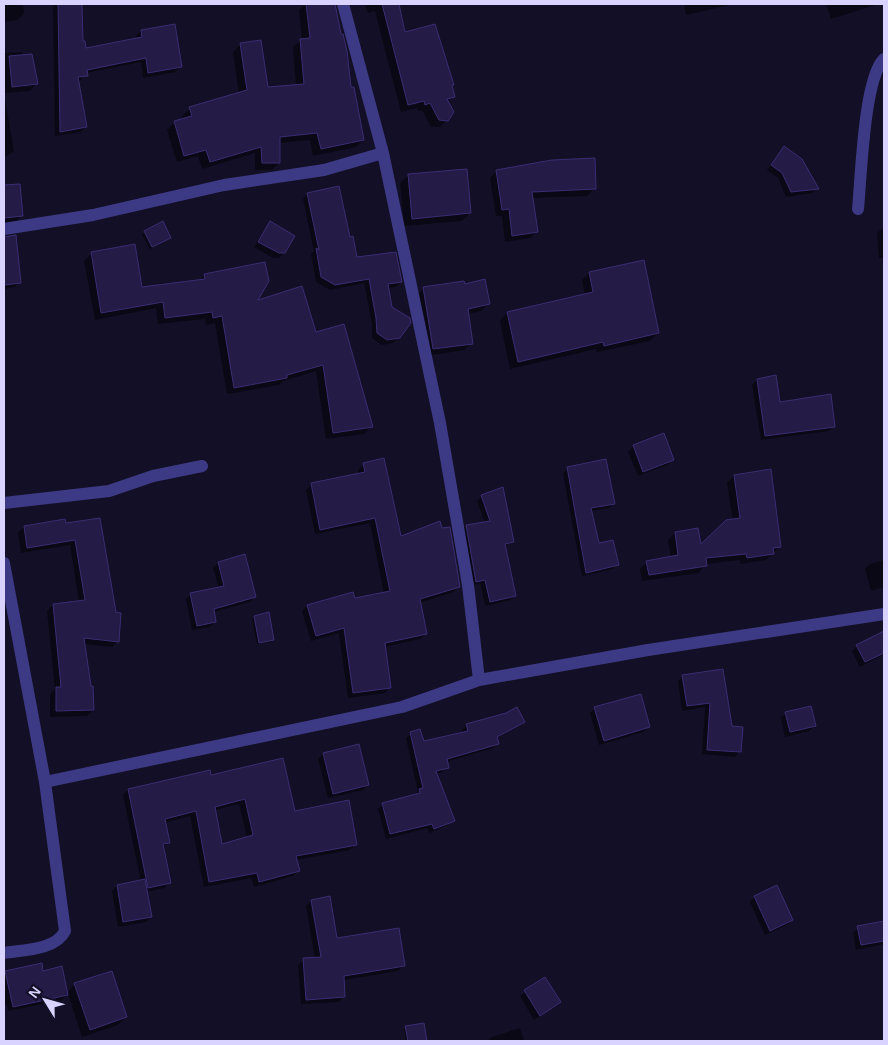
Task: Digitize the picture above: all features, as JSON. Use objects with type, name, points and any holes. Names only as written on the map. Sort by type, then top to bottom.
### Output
[{"type":"street","points":[[343,4],[383,153],[440,423],[468,585],[479,680]]},
{"type":"street","points":[[858,209],[872,85],[880,63],[884,59]]},
{"type":"street","points":[[4,229],[93,215],[224,185],[324,170],[383,153]]},
{"type":"street","points":[[4,503],[109,492],[153,476],[202,466]]},
{"type":"street","points":[[4,563],[45,782],[65,931],[61,940],[52,944],[4,953]]},
{"type":"street","points":[[45,782],[402,707],[479,680],[648,650],[884,614]]},
{"type":"building","points":[[58,4],[82,4],[83,41],[85,41],[86,48],[142,37],[141,30],[175,24],[182,67],[148,73],[146,58],[87,70],[88,76],[78,77],[87,127],[60,132]]},
{"type":"building","points":[[306,4],[335,4],[341,34],[343,34],[347,51],[351,87],[354,87],[364,140],[321,149],[317,133],[280,137],[280,163],[262,163],[261,147],[210,162],[206,150],[184,156],[174,121],[192,116],[189,107],[247,90],[240,43],[261,40],[268,87],[304,84],[300,39],[310,38]]},
{"type":"building","points":[[382,4],[399,4],[405,32],[435,24],[454,85],[452,85],[455,97],[447,99],[454,112],[448,121],[439,120],[430,103],[425,105],[424,101],[408,105]]},
{"type":"building","points":[[32,54],[38,84],[12,87],[9,56]]},
{"type":"building","points":[[784,146],[802,159],[819,189],[791,192],[782,173],[771,165]]},
{"type":"building","points":[[595,158],[596,189],[532,192],[538,232],[512,236],[509,209],[502,210],[496,170],[552,160]]},
{"type":"building","points":[[467,169],[471,213],[412,219],[408,174]]},
{"type":"building","points":[[20,184],[23,216],[4,218],[4,185]]},
{"type":"building","points":[[339,186],[350,237],[353,236],[357,257],[396,252],[402,282],[388,284],[392,307],[410,318],[411,323],[400,338],[387,340],[377,333],[369,279],[335,285],[321,277],[316,248],[319,250],[307,193]]},
{"type":"building","points":[[163,221],[171,238],[152,247],[144,231]]},
{"type":"building","points":[[270,221],[295,236],[285,253],[279,253],[258,242]]},
{"type":"building","points":[[16,235],[21,283],[4,285],[4,237]]},
{"type":"building","points":[[135,244],[142,287],[205,279],[204,274],[265,262],[269,281],[258,300],[302,286],[316,332],[344,324],[373,427],[333,433],[323,365],[287,375],[287,378],[234,388],[222,316],[213,318],[212,312],[165,318],[163,302],[101,313],[91,252]]},
{"type":"building","points":[[644,260],[659,333],[604,346],[603,342],[518,362],[507,312],[593,292],[589,272]]},
{"type":"building","points":[[485,279],[490,304],[468,309],[473,344],[433,349],[423,287],[464,281],[465,284]]},
{"type":"building","points":[[776,375],[780,402],[831,394],[835,427],[765,436],[757,379]]},
{"type":"building","points":[[664,433],[674,460],[643,472],[633,445]]},
{"type":"building","points":[[384,458],[401,536],[440,521],[442,528],[450,527],[460,587],[420,599],[427,634],[385,643],[391,688],[353,693],[344,628],[316,636],[307,605],[353,592],[355,598],[390,591],[375,518],[320,530],[311,483],[365,472],[363,463]]},
{"type":"building","points":[[606,459],[615,504],[591,508],[599,543],[613,540],[619,565],[586,573],[567,467]]},
{"type":"building","points":[[771,469],[781,547],[773,548],[774,554],[747,558],[746,554],[706,558],[707,566],[649,575],[646,561],[678,555],[675,532],[698,528],[701,544],[726,520],[740,518],[734,475]]},
{"type":"building","points":[[503,487],[514,542],[505,544],[516,596],[490,602],[485,580],[476,582],[466,525],[490,521],[481,495]]},
{"type":"building","points":[[100,518],[116,612],[121,613],[119,642],[84,638],[91,686],[93,686],[94,710],[56,711],[56,687],[61,687],[53,604],[85,600],[75,540],[27,548],[24,526],[65,519],[66,523]]},
{"type":"building","points":[[245,554],[256,597],[214,609],[216,622],[197,626],[190,593],[224,586],[218,562]]},
{"type":"building","points":[[269,612],[274,640],[259,643],[254,616]]},
{"type":"building","points":[[884,631],[884,653],[865,662],[856,645]]},
{"type":"building","points":[[723,669],[732,726],[743,727],[741,752],[707,750],[710,703],[687,706],[682,675]]},
{"type":"building","points":[[641,694],[650,727],[604,741],[594,707]]},
{"type":"building","points":[[811,706],[816,726],[790,732],[785,712]]},
{"type":"building","points":[[517,707],[525,722],[497,737],[499,744],[447,759],[449,768],[436,771],[455,821],[434,829],[432,824],[390,834],[382,803],[420,793],[419,789],[423,788],[410,732],[420,729],[424,741],[468,731],[466,724],[506,713]]},
{"type":"building","points":[[359,744],[369,785],[333,794],[323,753]]},
{"type":"building","points":[[283,758],[295,811],[349,800],[357,845],[296,856],[300,871],[259,882],[257,873],[209,882],[196,811],[165,819],[170,843],[163,844],[171,883],[148,888],[128,789],[210,770],[211,775]],"holes":[[[245,799],[253,835],[222,844],[215,807]]]},
{"type":"building","points":[[145,879],[152,917],[123,922],[117,885]]},
{"type":"building","points":[[777,885],[793,920],[770,931],[754,896]]},
{"type":"building","points":[[330,896],[337,938],[399,928],[405,966],[344,976],[345,997],[306,1000],[303,958],[321,957],[311,900]]},
{"type":"building","points":[[884,921],[884,941],[861,945],[857,926]]},
{"type":"building","points":[[42,963],[43,971],[62,966],[68,995],[13,1007],[5,971]]},
{"type":"building","points":[[112,971],[127,1017],[90,1030],[74,983]]},
{"type":"building","points":[[545,977],[561,1002],[540,1016],[524,990]]},
{"type":"building","points":[[424,1023],[427,1041],[408,1041],[405,1026]]}]
